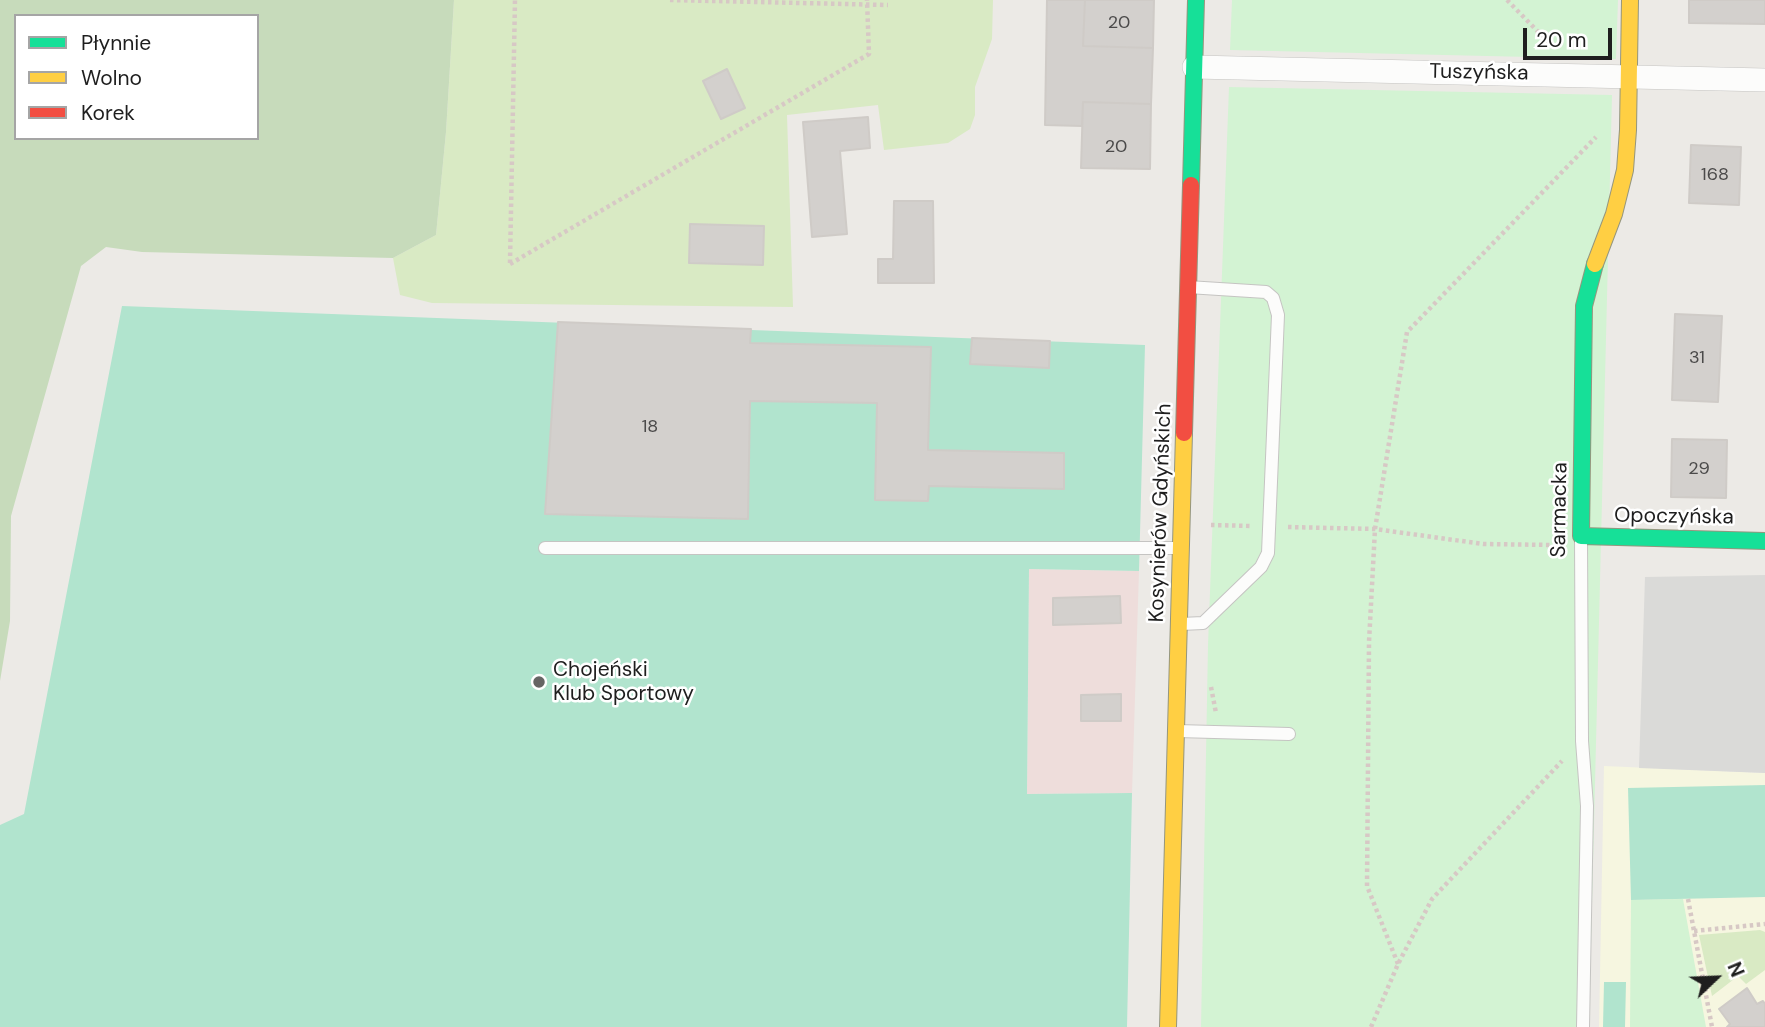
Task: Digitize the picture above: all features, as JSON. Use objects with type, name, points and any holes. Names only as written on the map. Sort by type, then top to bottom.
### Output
[{"type":"street","name":"Kosynierów Gdyńskich","points":[[1168,1027],[1196,0]]},
{"type":"street","name":"Sarmacka","points":[[1581,536],[1584,306],[1587,283],[1595,258],[1616,213],[1623,183],[1627,153],[1630,0]]},
{"type":"street","name":"Tuszyńska","points":[[1194,66],[1765,80]]},
{"type":"street","name":"Opoczyńska","points":[[1581,536],[1765,541]]},
{"type":"lane","points":[[1179,624],[1203,623],[1261,567],[1268,553],[1278,315],[1273,298],[1266,292],[1188,287]]},
{"type":"lane","name":"Sarmacka","points":[[1581,536],[1582,741],[1587,806],[1583,1027]]},
{"type":"lane","points":[[545,548],[1181,548]]},
{"type":"lane","points":[[1176,731],[1289,734]]},
{"type":"path","points":[[515,0],[509,264],[869,54],[867,2]]},
{"type":"path","points":[[670,0],[867,2],[888,5]]},
{"type":"path","points":[[1507,0],[1555,49]]},
{"type":"path","points":[[1398,964],[1367,886],[1369,642],[1374,529],[1407,332],[1600,133]]},
{"type":"path","points":[[1310,527],[1374,529],[1483,544],[1532,546],[1557,545],[1581,536]]},
{"type":"path","points":[[1371,1027],[1398,964],[1432,900],[1582,741]]},
{"type":"path","points":[[1688,899],[1712,1027]]},
{"type":"path","points":[[1695,930],[1764,925]]},
{"type":"shaded area","points":[[0,0],[454,0],[446,132],[436,235],[393,258],[142,252],[106,247],[81,266],[11,516],[10,621],[0,681]]},
{"type":"shaded area","points":[[1029,569],[1139,571],[1132,793],[1027,794]]},
{"type":"shaded area","points":[[1765,575],[1765,773],[1639,768],[1645,577]]},
{"type":"shaded area","points":[[1604,766],[1765,773],[1765,1027],[1599,1027]]},
{"type":"green space","points":[[454,0],[993,0],[992,39],[975,87],[975,115],[970,129],[948,143],[884,150],[878,105],[787,115],[793,307],[432,303],[400,295],[393,258],[436,235],[446,132]]},
{"type":"green space","points":[[1232,0],[1618,0],[1616,59],[1230,50]]},
{"type":"green space","points":[[1229,87],[1612,95],[1589,1027],[1201,1027],[1208,645]]},
{"type":"green space","name":"Chojeński Klub Sportowy","points":[[122,306],[1145,345],[1139,571],[1029,569],[1027,794],[1132,793],[1127,1027],[0,1027],[0,825],[24,814]]},
{"type":"green space","points":[[1765,785],[1765,897],[1631,900],[1628,788]]},
{"type":"green space","points":[[1683,899],[1706,1027],[1630,1027],[1631,900]]},
{"type":"green space","points":[[1760,930],[1765,932],[1765,970],[1746,984],[1738,976],[1712,996],[1699,935]]},
{"type":"green space","points":[[1604,982],[1626,982],[1625,1027],[1603,1027]]},
{"type":"building","points":[[1047,0],[1085,0],[1083,46],[1153,48],[1151,104],[1083,102],[1082,126],[1045,125]]},
{"type":"building","points":[[1085,0],[1154,0],[1153,48],[1083,46]]},
{"type":"building","points":[[1689,0],[1765,0],[1765,24],[1689,23]]},
{"type":"building","points":[[727,69],[745,108],[721,119],[703,81]]},
{"type":"building","points":[[1083,102],[1151,104],[1150,169],[1081,168]]},
{"type":"building","points":[[868,117],[870,148],[840,151],[847,234],[812,237],[803,122]]},
{"type":"building","points":[[1691,145],[1741,147],[1739,205],[1689,203]]},
{"type":"building","points":[[894,201],[933,201],[934,283],[878,283],[878,259],[893,259]]},
{"type":"building","points":[[690,224],[764,226],[763,265],[689,263]]},
{"type":"building","points":[[1675,314],[1722,316],[1718,402],[1672,400]]},
{"type":"building","points":[[558,322],[751,329],[750,343],[931,347],[928,450],[1064,453],[1064,489],[929,486],[928,501],[875,500],[877,403],[750,401],[748,519],[545,514]]},
{"type":"building","points":[[972,338],[1050,341],[1049,368],[970,364]]},
{"type":"building","points":[[1672,439],[1727,440],[1726,498],[1671,497]]},
{"type":"building","points":[[1120,596],[1121,623],[1053,625],[1053,598]]},
{"type":"building","points":[[1121,694],[1121,721],[1081,721],[1081,695]]},
{"type":"building","points":[[1747,988],[1757,1004],[1763,1001],[1765,1004],[1765,1027],[1727,1027],[1730,1024],[1719,1009]]},
{"type":"traffic: fast","points":[[1191,185],[1196,0]]},
{"type":"traffic: fast","points":[[1595,264],[1584,306],[1581,536],[1765,541]]},
{"type":"traffic: slow","points":[[1595,264],[1614,214],[1625,170],[1630,0]]},
{"type":"traffic: slow","points":[[1168,1027],[1184,433]]},
{"type":"traffic: jam","points":[[1184,433],[1191,185]]},
{"type":"place","name":"Chojeński Klub Sportowy","points":[[539,682]]}]
